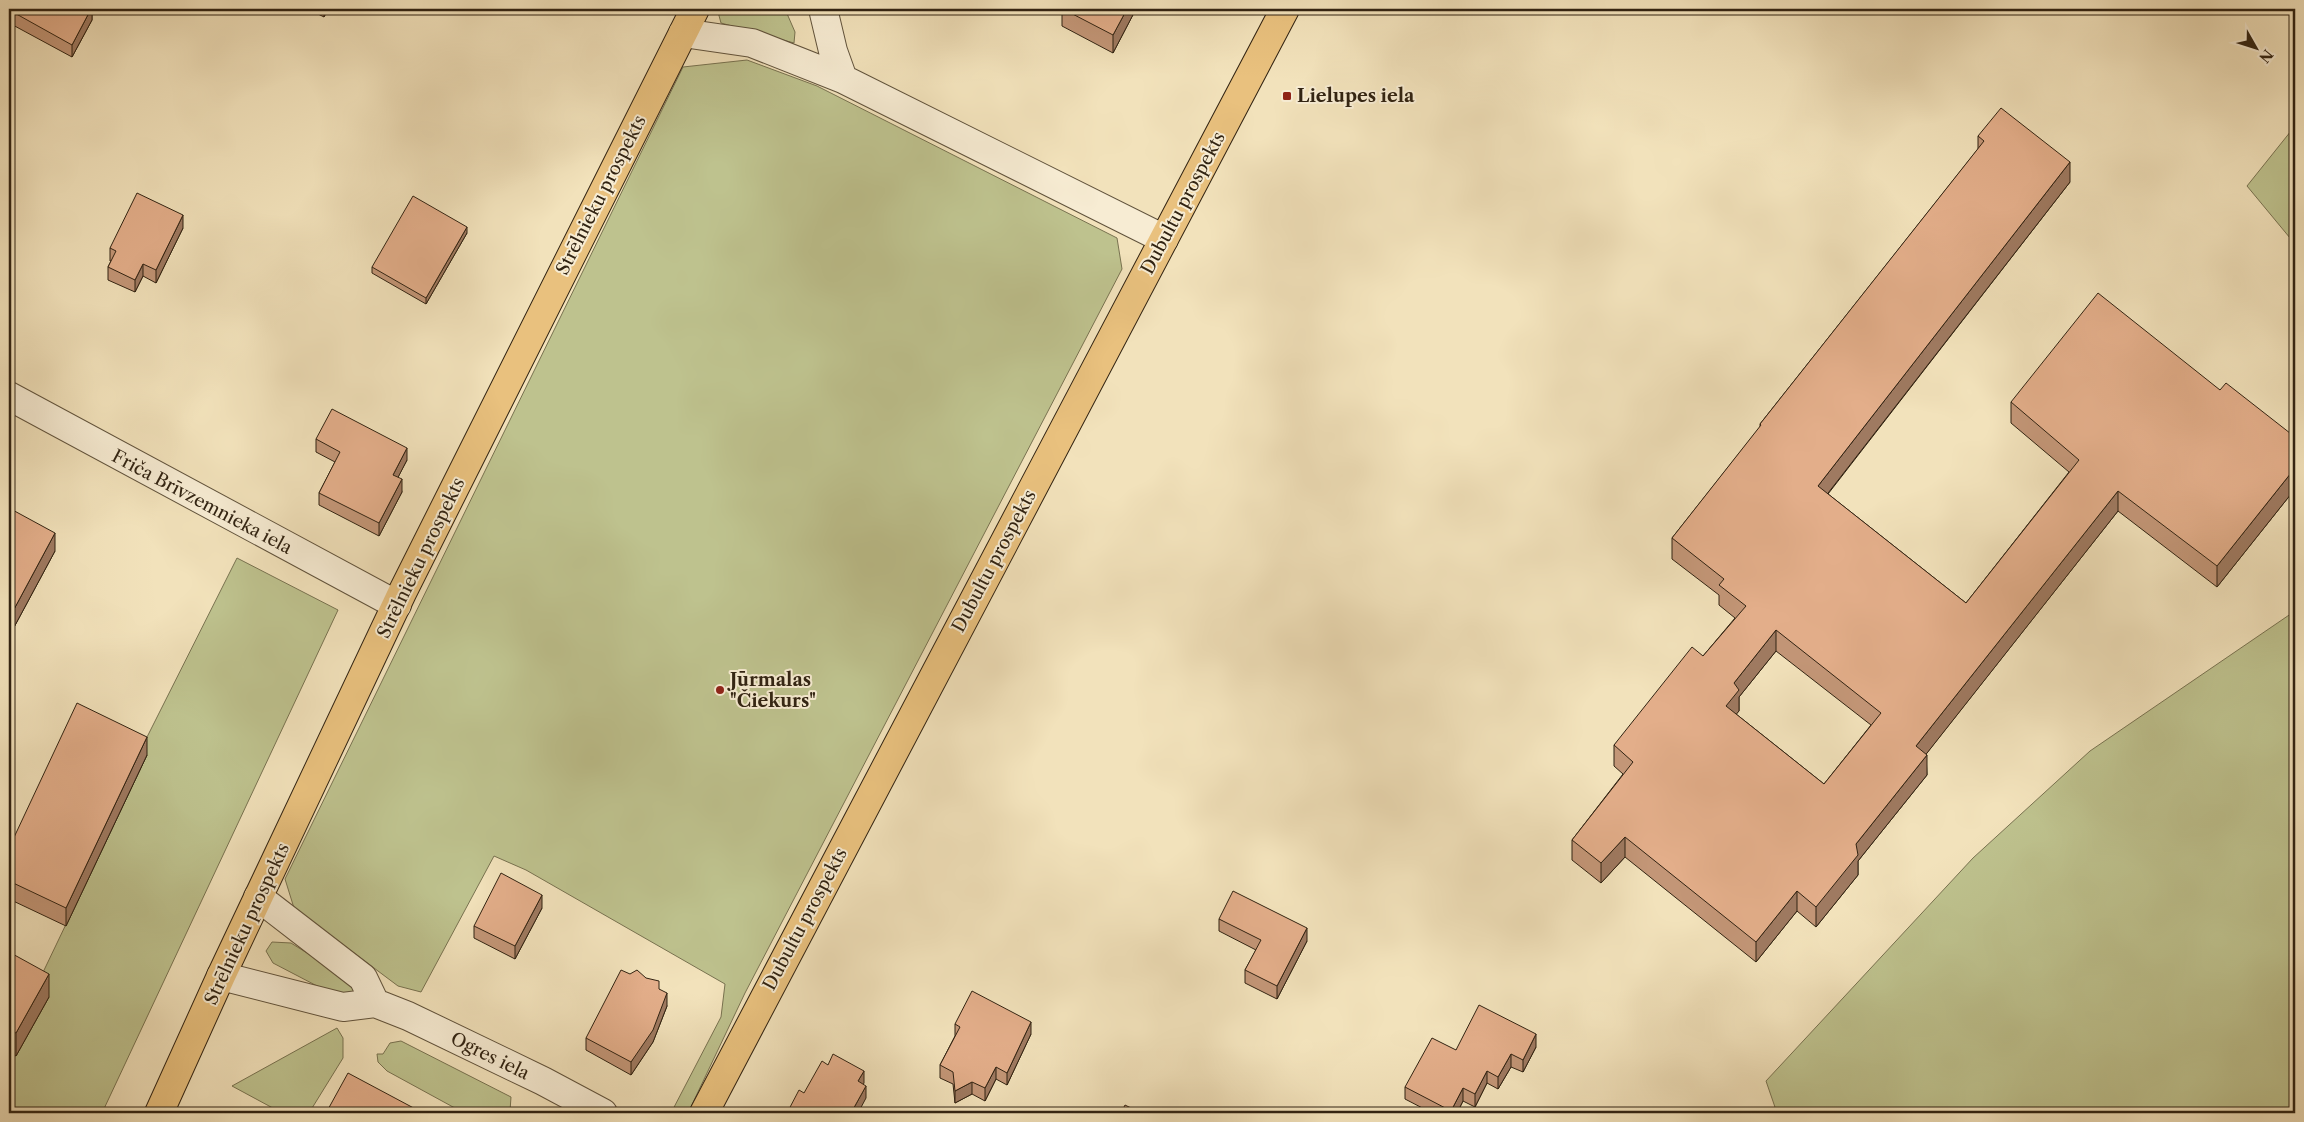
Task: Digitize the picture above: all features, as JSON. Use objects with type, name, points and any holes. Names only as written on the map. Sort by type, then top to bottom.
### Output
[{"type":"main road","name":"Strēlnieku prospekts","points":[[159,1113],[221,976],[397,605],[695,9]]},
{"type":"main road","name":"Dubultu prospekts","points":[[704,1113],[1285,9]]},
{"type":"street","points":[[823,9],[833,51],[843,79]]},
{"type":"street","points":[[683,33],[752,43],[843,79],[1164,239]]},
{"type":"street","name":"Friča Brīvzemnieka iela","points":[[9,396],[397,605]]},
{"type":"street","points":[[258,898],[363,978],[375,1003]]},
{"type":"street","name":"Ogres iela","points":[[221,976],[343,1007],[375,1003],[408,1016],[534,1077],[603,1113]]},
{"type":"green space","points":[[720,9],[785,9],[795,32],[794,43],[721,23],[718,12]]},
{"type":"green space","points":[[747,60],[817,86],[1117,238],[1122,269],[745,993],[688,1113],[671,1113],[721,1017],[725,984],[526,870],[494,856],[421,992],[398,986],[294,908],[285,879],[683,67]]},
{"type":"green space","points":[[2295,126],[2295,244],[2247,186]]},
{"type":"green space","points":[[237,558],[338,610],[102,1113],[9,1113],[9,1052],[16,1056],[35,989],[147,755],[140,751]]},
{"type":"green space","points":[[2295,611],[2295,1113],[1777,1113],[1766,1081],[1973,858],[2090,751]]},
{"type":"green space","points":[[272,942],[291,943],[355,983],[358,993],[342,999],[273,963],[266,951]]},
{"type":"green space","points":[[337,1028],[343,1038],[343,1058],[309,1113],[282,1113],[232,1086]]},
{"type":"green space","points":[[401,1041],[511,1097],[510,1111],[508,1113],[464,1113],[387,1071],[378,1062],[377,1054],[383,1054],[390,1043]]},
{"type":"building","points":[[12,9],[91,9],[72,45],[11,11]]},
{"type":"building","points":[[1063,9],[1127,9],[1113,35]]},
{"type":"building","points":[[2001,108],[2070,162],[1818,486],[1966,603],[2079,460],[2011,402],[2098,293],[2220,390],[2226,383],[2295,437],[2295,468],[2217,566],[2118,491],[1916,746],[1927,755],[1856,844],[1858,855],[1816,907],[1797,891],[1756,942],[1625,837],[1601,863],[1572,840],[1633,762],[1614,745],[1692,647],[1703,656],[1746,606],[1719,585],[1724,579],[1672,538],[1984,141],[1978,136]],"holes":[[[1776,630],[1881,713],[1824,784],[1726,706],[1739,690],[1734,683]]]},
{"type":"building","points":[[137,193],[183,215],[156,270],[143,264],[135,280],[108,267],[116,251],[110,248]]},
{"type":"building","points":[[413,196],[467,227],[426,298],[372,267]]},
{"type":"building","points":[[332,409],[407,448],[393,475],[402,479],[379,523],[319,493],[340,452],[316,439]]},
{"type":"building","points":[[9,508],[55,533],[12,613],[9,611]]},
{"type":"building","points":[[77,703],[147,737],[66,908],[9,881],[9,848]]},
{"type":"building","points":[[501,873],[542,895],[515,946],[474,926]]},
{"type":"building","points":[[1233,891],[1307,928],[1277,986],[1245,970],[1261,940],[1219,919]]},
{"type":"building","points":[[9,952],[49,974],[16,1033],[9,1030]]},
{"type":"building","points":[[621,970],[630,974],[637,970],[646,978],[659,981],[659,989],[667,993],[653,1030],[631,1062],[586,1038]]},
{"type":"building","points":[[972,991],[1031,1022],[1007,1073],[996,1067],[985,1088],[972,1082],[955,1091],[953,1072],[940,1065],[960,1027],[955,1024]]},
{"type":"building","points":[[1479,1005],[1536,1034],[1523,1060],[1511,1054],[1498,1077],[1487,1071],[1475,1094],[1463,1088],[1451,1111],[1405,1087],[1432,1038],[1456,1050]]},
{"type":"building","points":[[833,1054],[864,1071],[858,1081],[866,1086],[851,1113],[787,1113],[799,1090],[804,1093],[822,1061],[828,1065]]},
{"type":"building","points":[[348,1073],[423,1113],[326,1113]]},
{"type":"building","points":[[1125,1105],[1141,1113],[1121,1113]]},
{"type":"place","name":"Lielupes iela","points":[[1287,96]]},
{"type":"place","name":"Jūrmalas \"Čiekurs\"","points":[[720,690]]}]
